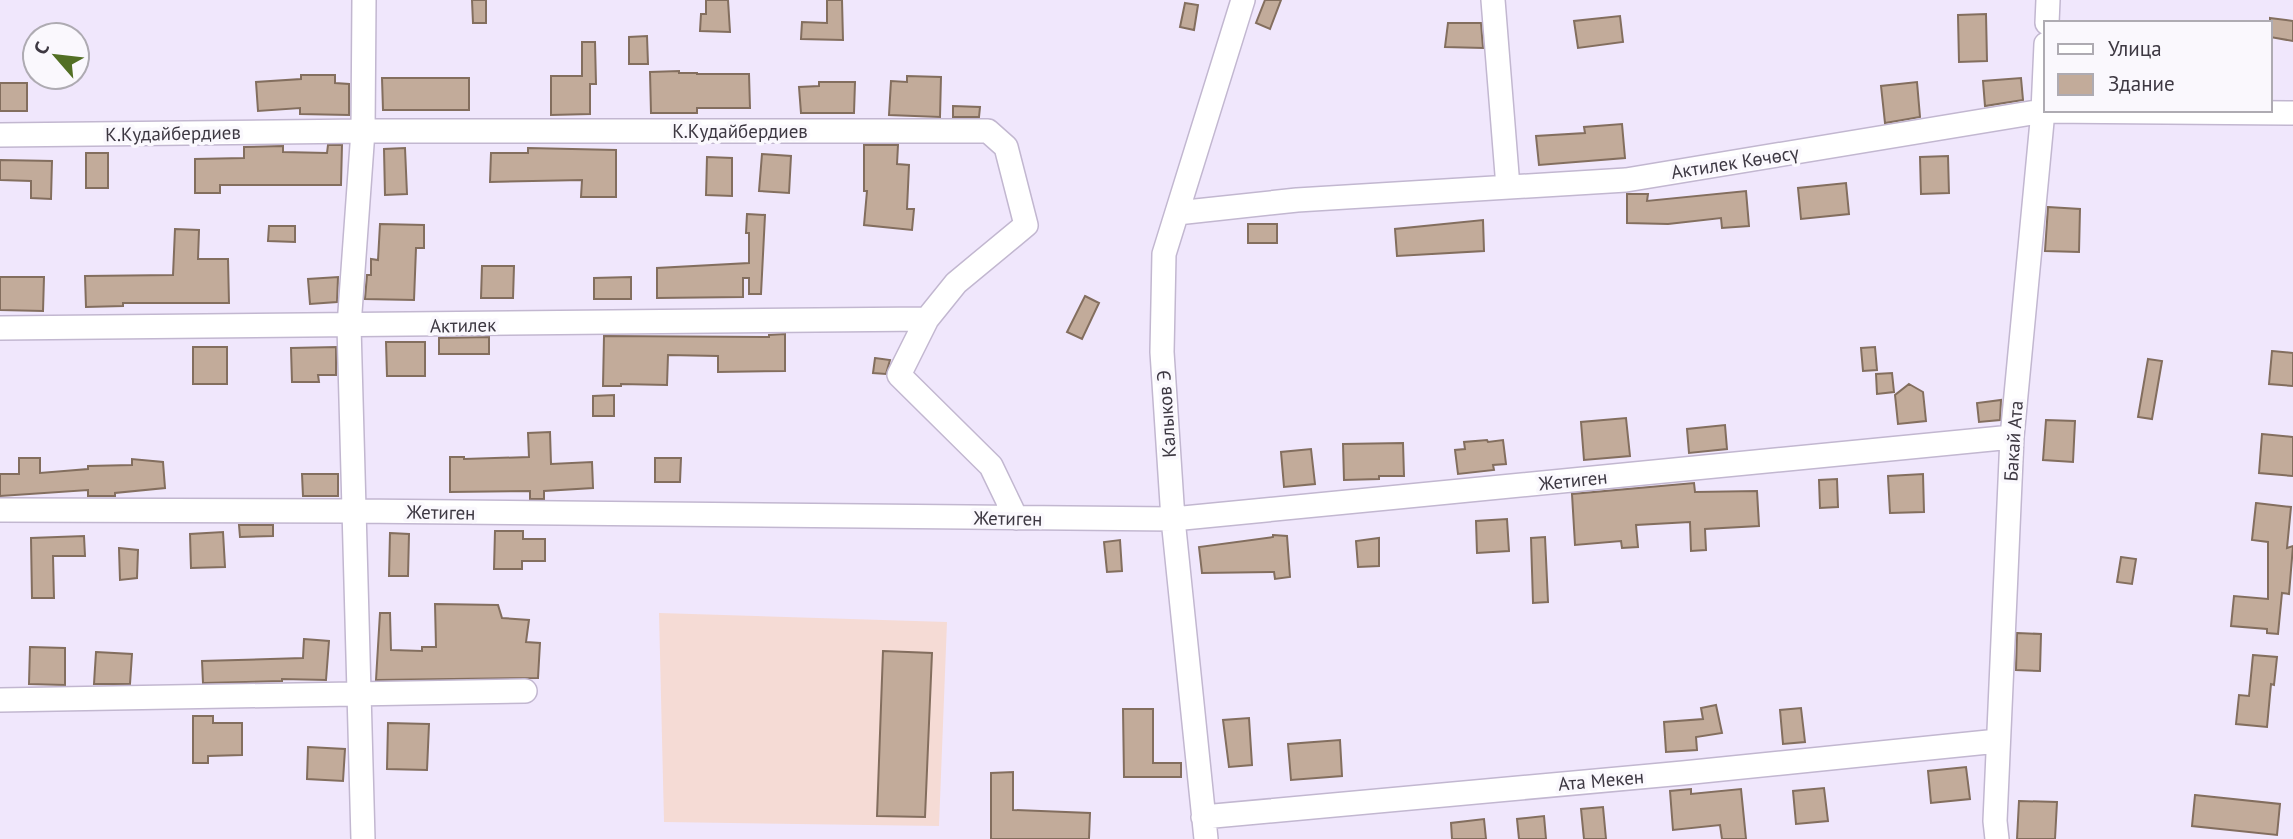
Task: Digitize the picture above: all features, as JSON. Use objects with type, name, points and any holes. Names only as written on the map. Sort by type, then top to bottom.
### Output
[{"type":"street","points":[[363,839],[349,326],[363,131],[364,0]]},
{"type":"street","name":"Калыков Э","points":[[1205,828],[1173,519],[1162,352],[1164,254],[1243,0]]},
{"type":"street","points":[[1493,0],[1508,187]]},
{"type":"street","points":[[2047,21],[2048,0]]},
{"type":"street","name":"Бакай Ата","points":[[1997,839],[1995,821],[2012,437],[2044,89]]},
{"type":"street","name":"Актилек Көчөсү","points":[[1177,213],[1297,200],[1626,180],[2043,111]]},
{"type":"street","name":"Актилек Көчөсү","points":[[2168,112],[2293,113]]},
{"type":"street","name":"К.Кудайбердиев","points":[[0,135],[363,131],[988,131],[1006,147],[1027,225],[957,283],[926,319],[899,375],[991,466],[1016,518]]},
{"type":"street","name":"Актилек","points":[[0,328],[926,319]]},
{"type":"street","name":"Жетиген","points":[[0,510],[1173,519],[2012,437]]},
{"type":"street","points":[[0,700],[525,691]]},
{"type":"street","name":"Ата Мекен","points":[[1205,828],[1683,773],[1998,741]]},
{"type":"shaded area","points":[[659,613],[947,622],[939,826],[664,822]]},
{"type":"building","points":[[472,0],[486,0],[486,23],[473,23]]},
{"type":"building","points":[[706,0],[728,0],[730,32],[700,31],[701,14],[706,14]]},
{"type":"building","points":[[827,0],[842,0],[843,40],[801,39],[802,22],[827,23]]},
{"type":"building","points":[[1265,0],[1281,0],[1270,29],[1256,23]]},
{"type":"building","points":[[1185,3],[1198,5],[1194,30],[1180,27]]},
{"type":"building","points":[[1986,14],[1987,61],[1959,62],[1958,15]]},
{"type":"building","points":[[1620,16],[1623,42],[1578,48],[1574,21]]},
{"type":"building","points":[[2270,18],[2293,21],[2293,41],[2272,37]]},
{"type":"building","points":[[1448,23],[1481,23],[1483,48],[1445,47]]},
{"type":"building","points":[[647,36],[648,64],[629,64],[629,37]]},
{"type":"building","points":[[582,42],[595,42],[596,84],[590,84],[590,114],[551,115],[551,76],[582,76]]},
{"type":"building","points":[[679,71],[697,74],[749,74],[750,108],[697,108],[697,113],[651,113],[650,72]]},
{"type":"building","points":[[301,75],[335,75],[335,83],[349,84],[349,115],[300,114],[300,108],[258,111],[256,82],[301,79]]},
{"type":"building","points":[[907,76],[941,77],[940,117],[889,115],[891,81],[907,82]]},
{"type":"building","points":[[382,78],[469,78],[469,110],[383,110]]},
{"type":"building","points":[[2021,78],[2023,100],[1985,106],[1983,81]]},
{"type":"building","points":[[819,82],[855,82],[854,113],[801,113],[799,87],[819,86]]},
{"type":"building","points":[[1917,82],[1920,117],[1885,123],[1881,86]]},
{"type":"building","points":[[0,83],[21,83],[21,91],[27,91],[27,111],[0,111]]},
{"type":"building","points":[[953,106],[980,107],[979,117],[953,117]]},
{"type":"building","points":[[1622,124],[1625,158],[1539,165],[1536,136],[1585,133],[1584,127]]},
{"type":"building","points":[[328,145],[342,145],[341,185],[220,185],[220,193],[195,193],[195,159],[244,158],[244,147],[283,146],[283,152],[327,153]]},
{"type":"building","points":[[864,145],[898,145],[897,164],[909,165],[907,209],[914,209],[912,230],[864,225],[867,191],[864,191]]},
{"type":"building","points":[[405,148],[407,194],[385,195],[384,149]]},
{"type":"building","points":[[528,148],[616,150],[616,197],[581,197],[582,180],[490,182],[491,153],[528,153]]},
{"type":"building","points":[[86,153],[108,153],[108,188],[86,188]]},
{"type":"building","points":[[762,154],[791,156],[789,193],[759,191]]},
{"type":"building","points":[[1948,156],[1949,193],[1921,194],[1920,157]]},
{"type":"building","points":[[707,157],[732,158],[732,196],[706,195]]},
{"type":"building","points":[[0,160],[52,161],[51,199],[31,198],[31,181],[0,180]]},
{"type":"building","points":[[1846,183],[1849,214],[1801,219],[1798,188]]},
{"type":"building","points":[[1746,191],[1749,226],[1722,228],[1721,218],[1668,224],[1627,223],[1627,194],[1648,194],[1647,201]]},
{"type":"building","points":[[2048,207],[2080,209],[2079,252],[2045,251]]},
{"type":"building","points":[[747,214],[765,215],[761,294],[749,294],[749,278],[743,278],[743,297],[657,298],[657,268],[749,263]]},
{"type":"building","points":[[1483,220],[1484,251],[1397,256],[1395,229]]},
{"type":"building","points":[[380,224],[424,225],[424,248],[416,248],[414,300],[365,299],[367,275],[371,275],[371,259],[378,260]]},
{"type":"building","points":[[1248,224],[1277,224],[1277,243],[1248,243]]},
{"type":"building","points":[[269,226],[295,226],[295,242],[268,241]]},
{"type":"building","points":[[175,229],[199,230],[198,259],[228,259],[229,303],[123,303],[123,306],[86,307],[85,276],[173,275]]},
{"type":"building","points":[[482,266],[514,266],[513,298],[481,298]]},
{"type":"building","points":[[0,277],[44,277],[43,311],[0,310]]},
{"type":"building","points":[[338,277],[337,302],[310,304],[308,279]]},
{"type":"building","points":[[631,277],[631,299],[594,299],[594,278]]},
{"type":"building","points":[[1085,296],[1099,303],[1082,339],[1067,332]]},
{"type":"building","points":[[785,334],[785,371],[718,372],[718,356],[668,355],[667,385],[603,386],[604,336],[769,337]]},
{"type":"building","points":[[489,337],[489,354],[439,354],[439,338]]},
{"type":"building","points":[[386,342],[425,342],[425,376],[387,376]]},
{"type":"building","points":[[193,347],[227,347],[227,384],[193,384]]},
{"type":"building","points":[[336,347],[336,375],[318,375],[319,382],[292,382],[291,348]]},
{"type":"building","points":[[1875,347],[1877,370],[1863,371],[1861,348]]},
{"type":"building","points":[[2272,351],[2293,353],[2293,386],[2269,384]]},
{"type":"building","points":[[875,358],[890,360],[886,374],[873,373]]},
{"type":"building","points":[[2148,359],[2162,361],[2152,419],[2138,417]]},
{"type":"building","points":[[1892,373],[1894,392],[1877,394],[1876,374]]},
{"type":"building","points":[[1909,384],[1923,392],[1926,421],[1898,424],[1895,395]]},
{"type":"building","points":[[614,395],[614,416],[593,416],[593,396]]},
{"type":"building","points":[[2001,400],[2000,420],[1979,422],[1977,403]]},
{"type":"building","points":[[1626,418],[1630,456],[1584,460],[1581,422]]},
{"type":"building","points":[[2046,420],[2075,421],[2073,462],[2043,460]]},
{"type":"building","points":[[1725,425],[1727,449],[1689,453],[1687,429]]},
{"type":"building","points":[[550,432],[551,464],[592,462],[593,488],[544,491],[544,499],[530,499],[530,491],[450,492],[450,457],[529,457],[528,433]]},
{"type":"building","points":[[2262,434],[2293,437],[2293,476],[2259,473]]},
{"type":"building","points":[[1503,440],[1506,464],[1493,465],[1494,470],[1458,474],[1455,450],[1465,449],[1464,442]]},
{"type":"building","points":[[1403,443],[1404,476],[1344,480],[1343,444]]},
{"type":"building","points":[[1311,449],[1315,484],[1284,487],[1281,452]]},
{"type":"building","points":[[19,458],[40,458],[40,473],[88,469],[88,466],[132,465],[132,459],[163,462],[165,488],[115,493],[115,496],[88,496],[88,490],[0,496],[0,474],[19,474]]},
{"type":"building","points":[[655,458],[681,458],[680,482],[655,482]]},
{"type":"building","points":[[302,474],[338,474],[338,496],[303,496]]},
{"type":"building","points":[[1923,474],[1924,512],[1890,513],[1888,476]]},
{"type":"building","points":[[1837,479],[1838,507],[1820,508],[1819,480]]},
{"type":"building","points":[[1694,483],[1695,492],[1757,491],[1759,526],[1705,529],[1706,550],[1691,551],[1690,522],[1636,525],[1638,547],[1622,548],[1621,541],[1575,545],[1572,494]]},
{"type":"building","points":[[2256,503],[2291,507],[2287,548],[2293,546],[2289,594],[2282,593],[2278,634],[2267,633],[2267,629],[2231,626],[2234,596],[2268,599],[2268,542],[2252,540]]},
{"type":"building","points":[[1507,519],[1509,551],[1477,553],[1476,521]]},
{"type":"building","points":[[239,525],[273,525],[273,536],[240,537]]},
{"type":"building","points":[[495,531],[523,531],[523,539],[545,539],[545,561],[522,561],[522,569],[494,569]]},
{"type":"building","points":[[223,532],[225,567],[191,568],[190,534]]},
{"type":"building","points":[[390,533],[409,534],[408,576],[389,576]]},
{"type":"building","points":[[1273,535],[1287,536],[1290,577],[1275,579],[1274,572],[1202,573],[1199,547]]},
{"type":"building","points":[[84,536],[85,556],[53,556],[54,598],[32,598],[31,538]]},
{"type":"building","points":[[1545,537],[1548,602],[1533,603],[1531,538]]},
{"type":"building","points":[[1379,538],[1379,566],[1358,567],[1356,541]]},
{"type":"building","points":[[1120,540],[1122,571],[1107,572],[1104,542]]},
{"type":"building","points":[[119,548],[138,550],[137,578],[120,580]]},
{"type":"building","points":[[2121,557],[2136,559],[2132,584],[2117,582]]},
{"type":"building","points":[[435,604],[498,605],[502,618],[529,620],[526,642],[540,643],[538,678],[376,680],[380,613],[390,613],[391,650],[422,651],[422,647],[436,647]]},
{"type":"building","points":[[2017,633],[2041,634],[2040,671],[2016,670]]},
{"type":"building","points":[[304,639],[329,641],[326,680],[203,683],[202,661],[303,658]]},
{"type":"building","points":[[30,647],[65,648],[65,685],[29,684]]},
{"type":"building","points":[[883,651],[932,653],[925,817],[877,816]]},
{"type":"building","points":[[96,652],[132,654],[130,684],[94,684]]},
{"type":"building","points":[[2253,655],[2277,657],[2274,685],[2271,684],[2267,727],[2236,724],[2239,695],[2249,696]]},
{"type":"building","points":[[1716,705],[1722,733],[1696,737],[1697,750],[1666,752],[1664,722],[1703,719],[1701,708]]},
{"type":"building","points":[[1801,708],[1805,742],[1783,744],[1780,710]]},
{"type":"building","points":[[1123,709],[1153,709],[1153,763],[1181,763],[1181,777],[1124,777]]},
{"type":"building","points":[[193,716],[213,716],[213,723],[242,723],[242,755],[208,756],[208,763],[193,763]]},
{"type":"building","points":[[1249,718],[1252,765],[1229,767],[1223,720]]},
{"type":"building","points":[[388,723],[429,724],[427,770],[387,769]]},
{"type":"building","points":[[1340,740],[1342,776],[1291,780],[1288,744]]},
{"type":"building","points":[[308,747],[345,749],[343,781],[307,779]]},
{"type":"building","points":[[1966,767],[1970,799],[1931,803],[1928,771]]},
{"type":"building","points":[[1013,772],[1013,810],[1090,813],[1089,839],[991,839],[991,773]]},
{"type":"building","points":[[1824,788],[1828,821],[1796,824],[1793,791]]},
{"type":"building","points":[[1691,789],[1691,794],[1741,789],[1746,839],[1722,839],[1720,825],[1673,830],[1670,791]]},
{"type":"building","points":[[2195,795],[2280,804],[2277,835],[2192,826]]},
{"type":"building","points":[[2019,801],[2057,802],[2055,839],[2017,839]]},
{"type":"building","points":[[1603,807],[1606,839],[1584,839],[1581,809]]},
{"type":"building","points":[[1544,816],[1546,839],[1519,839],[1517,819]]},
{"type":"building","points":[[1484,819],[1486,839],[1452,839],[1451,823]]}]
